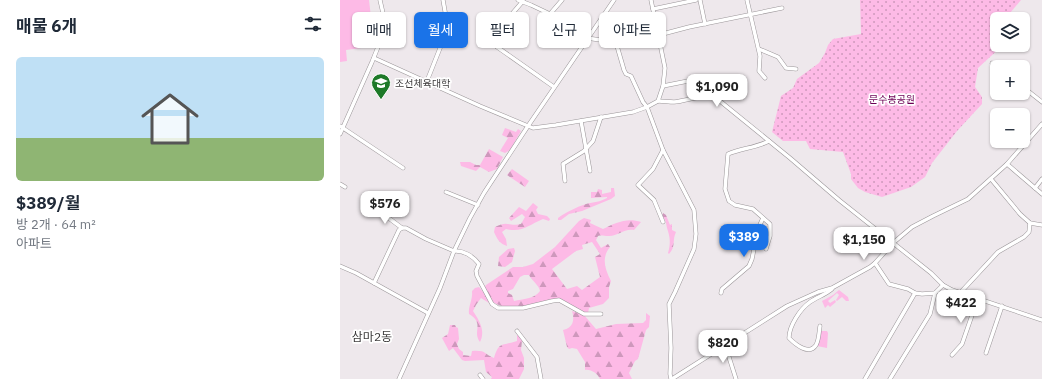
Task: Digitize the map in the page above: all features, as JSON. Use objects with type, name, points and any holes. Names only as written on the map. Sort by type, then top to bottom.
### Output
[{"type":"street","points":[[340,134],[341,127],[374,58],[385,26],[380,0]]},
{"type":"street","points":[[427,81],[448,28],[443,0]]},
{"type":"street","points":[[518,0],[546,12]]},
{"type":"street","points":[[552,12],[562,0]]},
{"type":"street","points":[[591,32],[614,0]]},
{"type":"street","points":[[651,0],[654,12]]},
{"type":"street","points":[[653,9],[696,0]]},
{"type":"street","points":[[700,0],[705,24]]},
{"type":"street","points":[[747,0],[759,49],[759,70],[765,78]]},
{"type":"street","points":[[523,1],[493,36],[493,43],[554,87]]},
{"type":"street","points":[[666,32],[782,8]]},
{"type":"street","points":[[399,379],[440,288],[454,251],[478,205],[528,126],[580,48]]},
{"type":"street","points":[[617,48],[626,74],[631,76],[648,107],[663,150],[696,216],[694,249],[668,304],[671,348],[671,379],[787,306],[818,292],[832,288],[875,263],[892,243],[912,227],[963,203],[1008,164],[1040,129],[1042,124]]},
{"type":"street","points":[[658,101],[663,86],[665,68],[661,48]]},
{"type":"street","points":[[759,49],[778,57],[786,68],[796,69]]},
{"type":"street","points":[[374,58],[528,126],[539,128],[633,112],[648,107],[658,101],[672,102],[704,97],[715,98],[892,243],[931,273],[943,285],[960,293],[1042,320]]},
{"type":"street","points":[[663,86],[693,80]]},
{"type":"street","points":[[1030,93],[1042,102]]},
{"type":"street","points":[[565,181],[563,164],[586,149],[593,141],[601,118]]},
{"type":"street","points":[[581,121],[590,171]]},
{"type":"street","points":[[341,127],[403,168]]},
{"type":"street","points":[[766,249],[770,236],[770,224],[753,209],[735,205],[729,201],[724,189],[728,154],[769,141]]},
{"type":"street","points":[[663,150],[653,169],[638,185],[654,200],[663,222]]},
{"type":"street","points":[[1008,164],[1042,194]]},
{"type":"street","points":[[991,179],[1020,214],[1030,223],[1042,225]]},
{"type":"street","points":[[1035,188],[1042,179]]},
{"type":"street","points":[[340,184],[345,187]]},
{"type":"street","points":[[446,192],[478,205]]},
{"type":"street","points":[[378,210],[402,228],[406,228],[426,239],[454,251],[459,250],[478,262],[476,273],[495,307],[510,309],[523,308],[559,300],[584,314],[601,314]]},
{"type":"street","points":[[721,292],[722,289],[749,266],[752,259],[758,229],[763,218]]},
{"type":"street","points":[[960,293],[998,252],[1024,237],[1029,232],[1030,223]]},
{"type":"street","points":[[374,283],[402,228]]},
{"type":"street","points":[[875,263],[889,284],[908,289],[915,293],[935,293]]},
{"type":"street","points":[[340,266],[428,313]]},
{"type":"street","points":[[890,379],[930,314],[935,293],[943,285]]},
{"type":"street","points":[[820,326],[816,345],[812,349],[807,350],[789,338],[790,329],[802,309],[810,302],[826,294],[832,288]]},
{"type":"street","points":[[865,379],[915,293]]},
{"type":"street","points":[[952,355],[962,344],[978,298]]},
{"type":"street","points":[[986,353],[1002,306]]},
{"type":"street","points":[[517,331],[537,357],[541,379]]},
{"type":"street","points":[[724,346],[736,379]]},
{"type":"green space","points":[[340,0],[369,0],[370,12],[352,12],[352,48],[361,48],[346,50],[347,61],[340,62]]},
{"type":"green space","name":"문수봉공원","points":[[860,0],[1021,0],[1011,12],[990,12],[990,52],[995,52],[978,68],[975,87],[982,97],[982,104],[957,131],[932,163],[925,177],[911,187],[882,197],[865,192],[858,188],[851,179],[851,174],[843,152],[810,149],[806,141],[783,141],[772,132],[781,96],[793,88],[797,79],[819,63],[828,45],[833,39],[861,34]]},
{"type":"green space","points":[[505,128],[516,132],[518,129],[521,131],[510,150],[505,153],[500,151],[508,138],[502,135]]},
{"type":"green space","points":[[489,149],[503,157],[497,169],[489,172],[480,167],[476,171],[461,166],[460,162],[470,162],[480,165]]},
{"type":"green space","points":[[512,169],[529,181],[525,187],[507,175]]},
{"type":"green space","points":[[611,188],[614,188],[615,196],[611,199],[582,211],[569,214],[561,220],[558,220],[558,218],[575,208],[607,198],[591,198],[591,192],[597,192],[598,189],[602,190],[602,194],[611,192]]},
{"type":"green space","points":[[533,203],[538,207],[536,210],[538,214],[547,216],[550,219],[549,221],[543,219],[525,228],[517,230],[506,229],[502,232],[506,239],[507,246],[501,243],[494,232],[495,227],[503,224],[521,224],[525,217],[522,214],[511,221],[509,218],[519,207],[526,211]]},
{"type":"green space","points":[[663,213],[666,215],[670,225],[672,224],[672,230],[676,232],[673,246],[669,254],[669,237],[666,222],[662,216]]},
{"type":"green space","points":[[584,218],[591,220],[590,223],[603,229],[626,220],[641,222],[634,230],[627,230],[611,236],[598,236],[596,240],[601,248],[608,244],[610,247],[607,251],[605,259],[607,272],[611,281],[609,287],[609,298],[603,304],[589,308],[588,313],[560,299],[515,307],[498,305],[492,301],[485,287],[486,285],[513,267],[523,267],[533,264],[555,247],[579,221]],"holes":[[[592,242],[600,254],[595,257],[600,277],[582,290],[577,286],[567,289],[552,269],[576,251],[583,249],[582,245]],[[529,275],[540,291],[532,297],[514,301],[512,295],[508,293],[508,291],[513,289],[520,277]]]},
{"type":"green space","points":[[514,248],[515,251],[512,262],[505,267],[498,266],[499,257],[508,249]]},
{"type":"green space","points":[[479,287],[489,303],[481,298],[473,311],[482,330],[482,338],[480,342],[477,334],[476,321],[469,314],[472,291]]},
{"type":"green space","points":[[839,290],[848,297],[849,301],[846,301],[842,297],[837,301],[836,300],[839,295],[837,293],[828,301],[830,303],[835,300],[836,302],[830,307],[828,305],[825,308],[822,301]]},
{"type":"green space","points":[[572,311],[584,315],[596,329],[616,324],[643,323],[646,320],[646,313],[650,316],[649,327],[646,330],[638,359],[635,361],[629,373],[632,379],[600,379],[594,372],[585,370],[585,362],[577,349],[569,349],[567,347],[563,330],[569,327],[572,323]]},
{"type":"green space","points":[[450,325],[455,325],[458,328],[459,339],[457,344],[459,349],[463,352],[463,355],[471,356],[472,351],[480,351],[494,358],[500,346],[517,341],[517,335],[521,336],[521,350],[524,358],[524,369],[519,379],[491,379],[492,377],[486,372],[484,360],[465,361],[462,360],[453,348],[449,351],[442,338],[448,334]]},
{"type":"green space","points":[[821,331],[827,331],[828,333],[827,348],[817,346]]},
{"type":"place","name":"조선체육대학","points":[[381,100]]},
{"type":"district","name":"삼마2동","points":[[372,336]]}]
